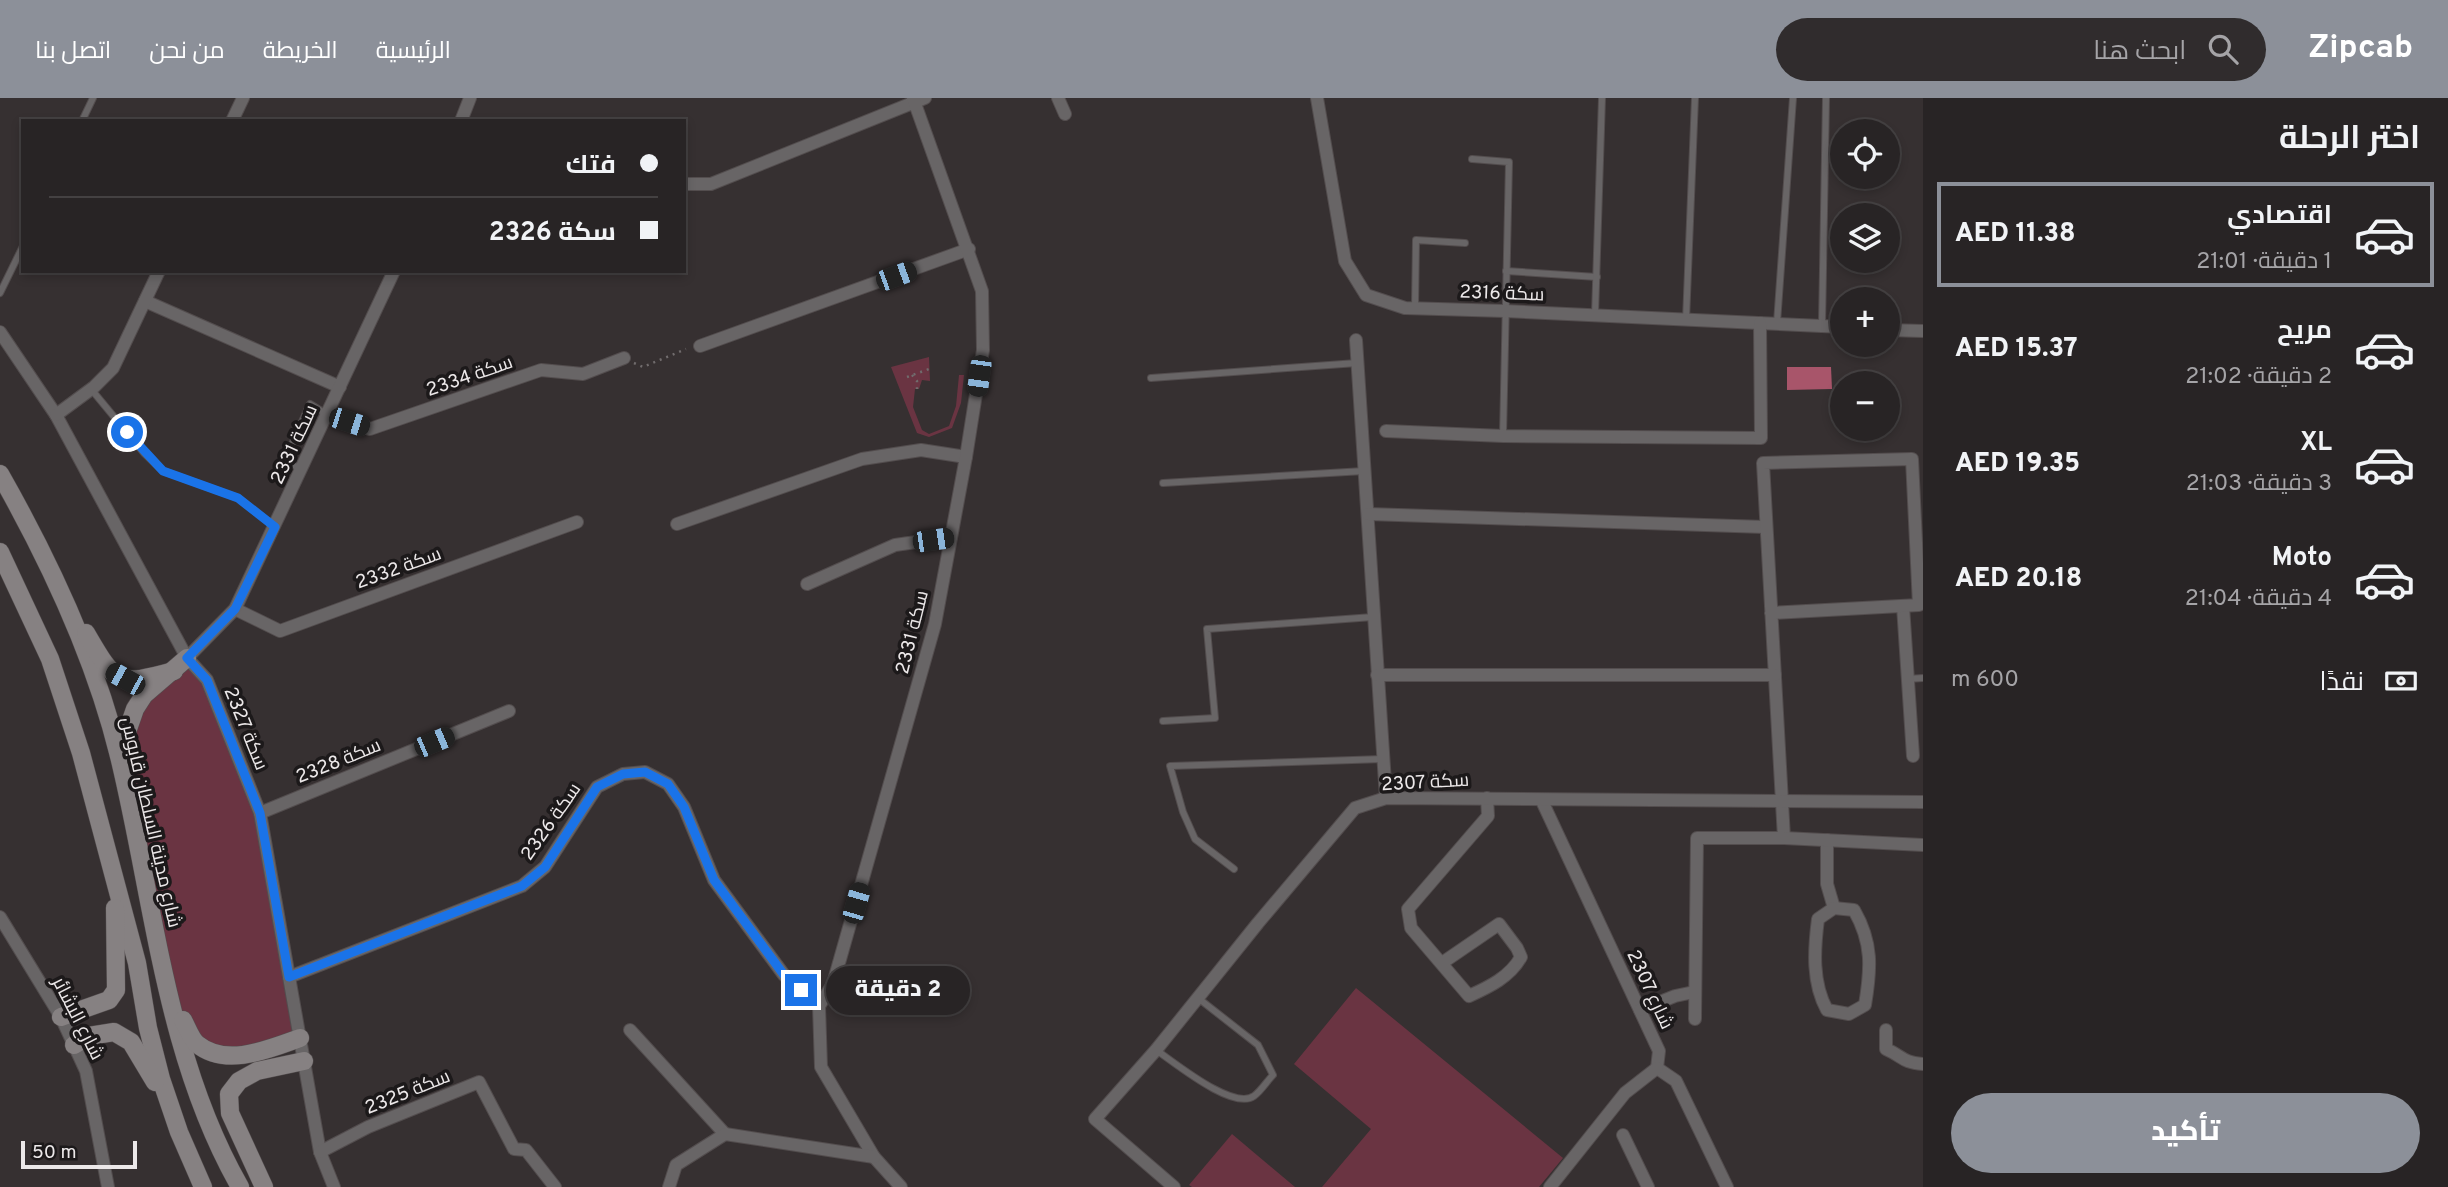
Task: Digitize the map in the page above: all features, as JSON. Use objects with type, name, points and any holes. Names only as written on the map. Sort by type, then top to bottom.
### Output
[{"type":"main road","name":"شارع مدينة السلطان قابوس","points":[[0,474],[50,570],[93,674],[119,755],[167,983],[193,1080],[239,1186]]},
{"type":"main road","points":[[0,552],[50,659],[81,753],[136,963],[148,1028],[171,1111]]},
{"type":"main road","points":[[50,570],[109,671],[125,679],[139,681],[174,671]]},
{"type":"main road","points":[[119,755],[135,709],[144,695],[187,658]]},
{"type":"main road","points":[[61,1017],[109,1000],[116,990],[115,880]]},
{"type":"main road","points":[[167,983],[195,1043],[214,1054],[241,1056],[300,1038]]},
{"type":"main road","points":[[74,1045],[89,1037],[114,1032],[131,1042],[171,1111],[203,1187]]},
{"type":"main road","points":[[264,1187],[230,1113],[229,1094],[239,1081],[257,1072],[304,1061]]},
{"type":"street","points":[[233,119],[243,98]]},
{"type":"street","points":[[462,119],[470,98]]},
{"type":"street","points":[[1058,98],[1065,114]]},
{"type":"street","name":"2316 سكة","points":[[1317,98],[1345,261],[1366,295],[1405,308],[1830,326]]},
{"type":"street","points":[[686,184],[711,184],[918,99]]},
{"type":"street","name":"سكة 2331","points":[[819,1006],[833,984],[932,637],[983,349],[982,291],[918,99]]},
{"type":"street","points":[[700,346],[969,249]]},
{"type":"street","points":[[56,415],[113,369],[158,273]]},
{"type":"street","name":"سكة 2331","points":[[187,658],[235,609],[393,273]]},
{"type":"street","points":[[145,302],[340,387]]},
{"type":"street","points":[[1386,430],[1503,436],[1761,438],[1760,323]]},
{"type":"street","points":[[1900,330],[1923,331]]},
{"type":"street","name":"سكة 2327","points":[[0,332],[56,415],[187,658],[207,680],[260,813],[320,1152],[334,1187]]},
{"type":"street","points":[[1356,340],[1386,798]]},
{"type":"street","name":"سكة 2334","points":[[328,415],[370,429],[541,370],[583,374],[624,358]]},
{"type":"street","points":[[677,524],[862,459],[921,450],[966,457]]},
{"type":"street","points":[[1771,613],[1919,605],[1912,459],[1763,463],[1765,527],[1784,838]]},
{"type":"street","points":[[1368,514],[1765,527]]},
{"type":"street","name":"سكة 2332","points":[[235,609],[281,631],[577,522]]},
{"type":"street","points":[[807,584],[894,545],[951,537]]},
{"type":"street","points":[[1903,606],[1913,756]]},
{"type":"street","points":[[1377,675],[1775,675]]},
{"type":"street","name":"سكة 2328","points":[[260,813],[509,711]]},
{"type":"street","name":"سكة 2326","points":[[289,977],[522,886],[545,867],[597,787],[623,774],[645,772],[668,784],[684,807],[714,880],[784,975],[819,1006]]},
{"type":"street","name":"سكة 2307","points":[[1174,1187],[1095,1119],[1156,1050],[1355,808],[1386,798],[1923,802]]},
{"type":"street","points":[[1442,963],[1499,925],[1521,957],[1514,969],[1469,996],[1411,928],[1408,909],[1488,816],[1487,798]]},
{"type":"street","name":"2307 شارع","points":[[1542,801],[1659,1051],[1657,1068]]},
{"type":"street","points":[[1695,1019],[1697,838],[1784,838],[1923,845]]},
{"type":"street","points":[[1827,840],[1827,884],[1834,908]]},
{"type":"street","points":[[1834,908],[1854,910],[1864,927],[1869,945],[1865,1005],[1849,1014],[1827,1010],[1818,993],[1815,942],[1818,919],[1834,908]]},
{"type":"street","name":"شارع البشائر","points":[[0,916],[61,1017],[86,1071],[108,1187]]},
{"type":"street","points":[[1640,1010],[1675,996],[1694,992]]},
{"type":"street","points":[[819,1006],[821,1067],[874,1157],[901,1187]]},
{"type":"street","points":[[630,1030],[725,1135],[874,1157]]},
{"type":"street","points":[[1885,1030],[1886,1049],[1896,1053],[1906,1063],[1923,1064]]},
{"type":"street","points":[[1550,1187],[1625,1093],[1657,1068],[1676,1081],[1727,1187]]},
{"type":"street","name":"سكة 2325","points":[[320,1152],[368,1128],[479,1083],[514,1149],[526,1150],[555,1187]]},
{"type":"street","points":[[669,1187],[676,1165],[725,1135]]},
{"type":"street","points":[[1623,1135],[1648,1187]]},
{"type":"lane","points":[[83,119],[93,98]]},
{"type":"lane","points":[[1595,315],[1602,98]]},
{"type":"lane","points":[[1686,320],[1695,98]]},
{"type":"lane","points":[[1777,324],[1793,98]]},
{"type":"lane","points":[[1822,326],[1826,98]]},
{"type":"lane","points":[[1472,159],[1509,162],[1503,436]]},
{"type":"lane","points":[[1415,308],[1416,240],[1465,243]]},
{"type":"lane","points":[[0,293],[21,250]]},
{"type":"lane","points":[[1506,271],[1597,277]]},
{"type":"lane","points":[[1151,378],[1357,363]]},
{"type":"lane","points":[[91,389],[144,453],[163,471],[238,498],[275,527]]},
{"type":"lane","points":[[302,470],[285,460],[310,404],[328,415]]},
{"type":"lane","points":[[1163,484],[1364,471]]},
{"type":"lane","points":[[1163,721],[1215,718],[1207,629],[1373,617]]},
{"type":"lane","points":[[1907,679],[1923,678]]},
{"type":"lane","points":[[1234,869],[1195,839],[1183,812],[1170,766],[1383,759]]},
{"type":"lane","points":[[1156,1050],[1216,1091],[1241,1099],[1252,1097],[1273,1075],[1258,1045],[1198,998]]},
{"type":"path","points":[[624,358],[643,367],[700,346]]},
{"type":"path","points":[[917,389],[917,380],[910,376],[929,369]]},
{"type":"shaded area","points":[[929,357],[930,381],[922,380],[919,389],[915,389],[913,407],[922,430],[929,434],[949,426],[956,406],[959,375],[964,375],[961,403],[952,428],[929,437],[917,433],[891,367]]},
{"type":"shaded area","points":[[1787,367],[1831,367],[1830,389],[1787,390]]},
{"type":"shaded area","points":[[187,660],[205,681],[259,813],[298,1037],[214,1052],[185,1020],[170,982],[121,755],[137,710]]},
{"type":"shaded area","points":[[1356,988],[1563,1158],[1539,1187],[1322,1187],[1371,1129],[1294,1064]]},
{"type":"shaded area","points":[[1232,1134],[1295,1187],[1189,1185]]},
{"type":"route","points":[[127,432],[163,471],[238,498],[275,527],[235,609],[187,658],[207,680],[260,813],[289,977],[522,886],[545,867],[597,787],[623,774],[645,772],[668,784],[684,807],[714,880],[784,975],[801,990]]}]
